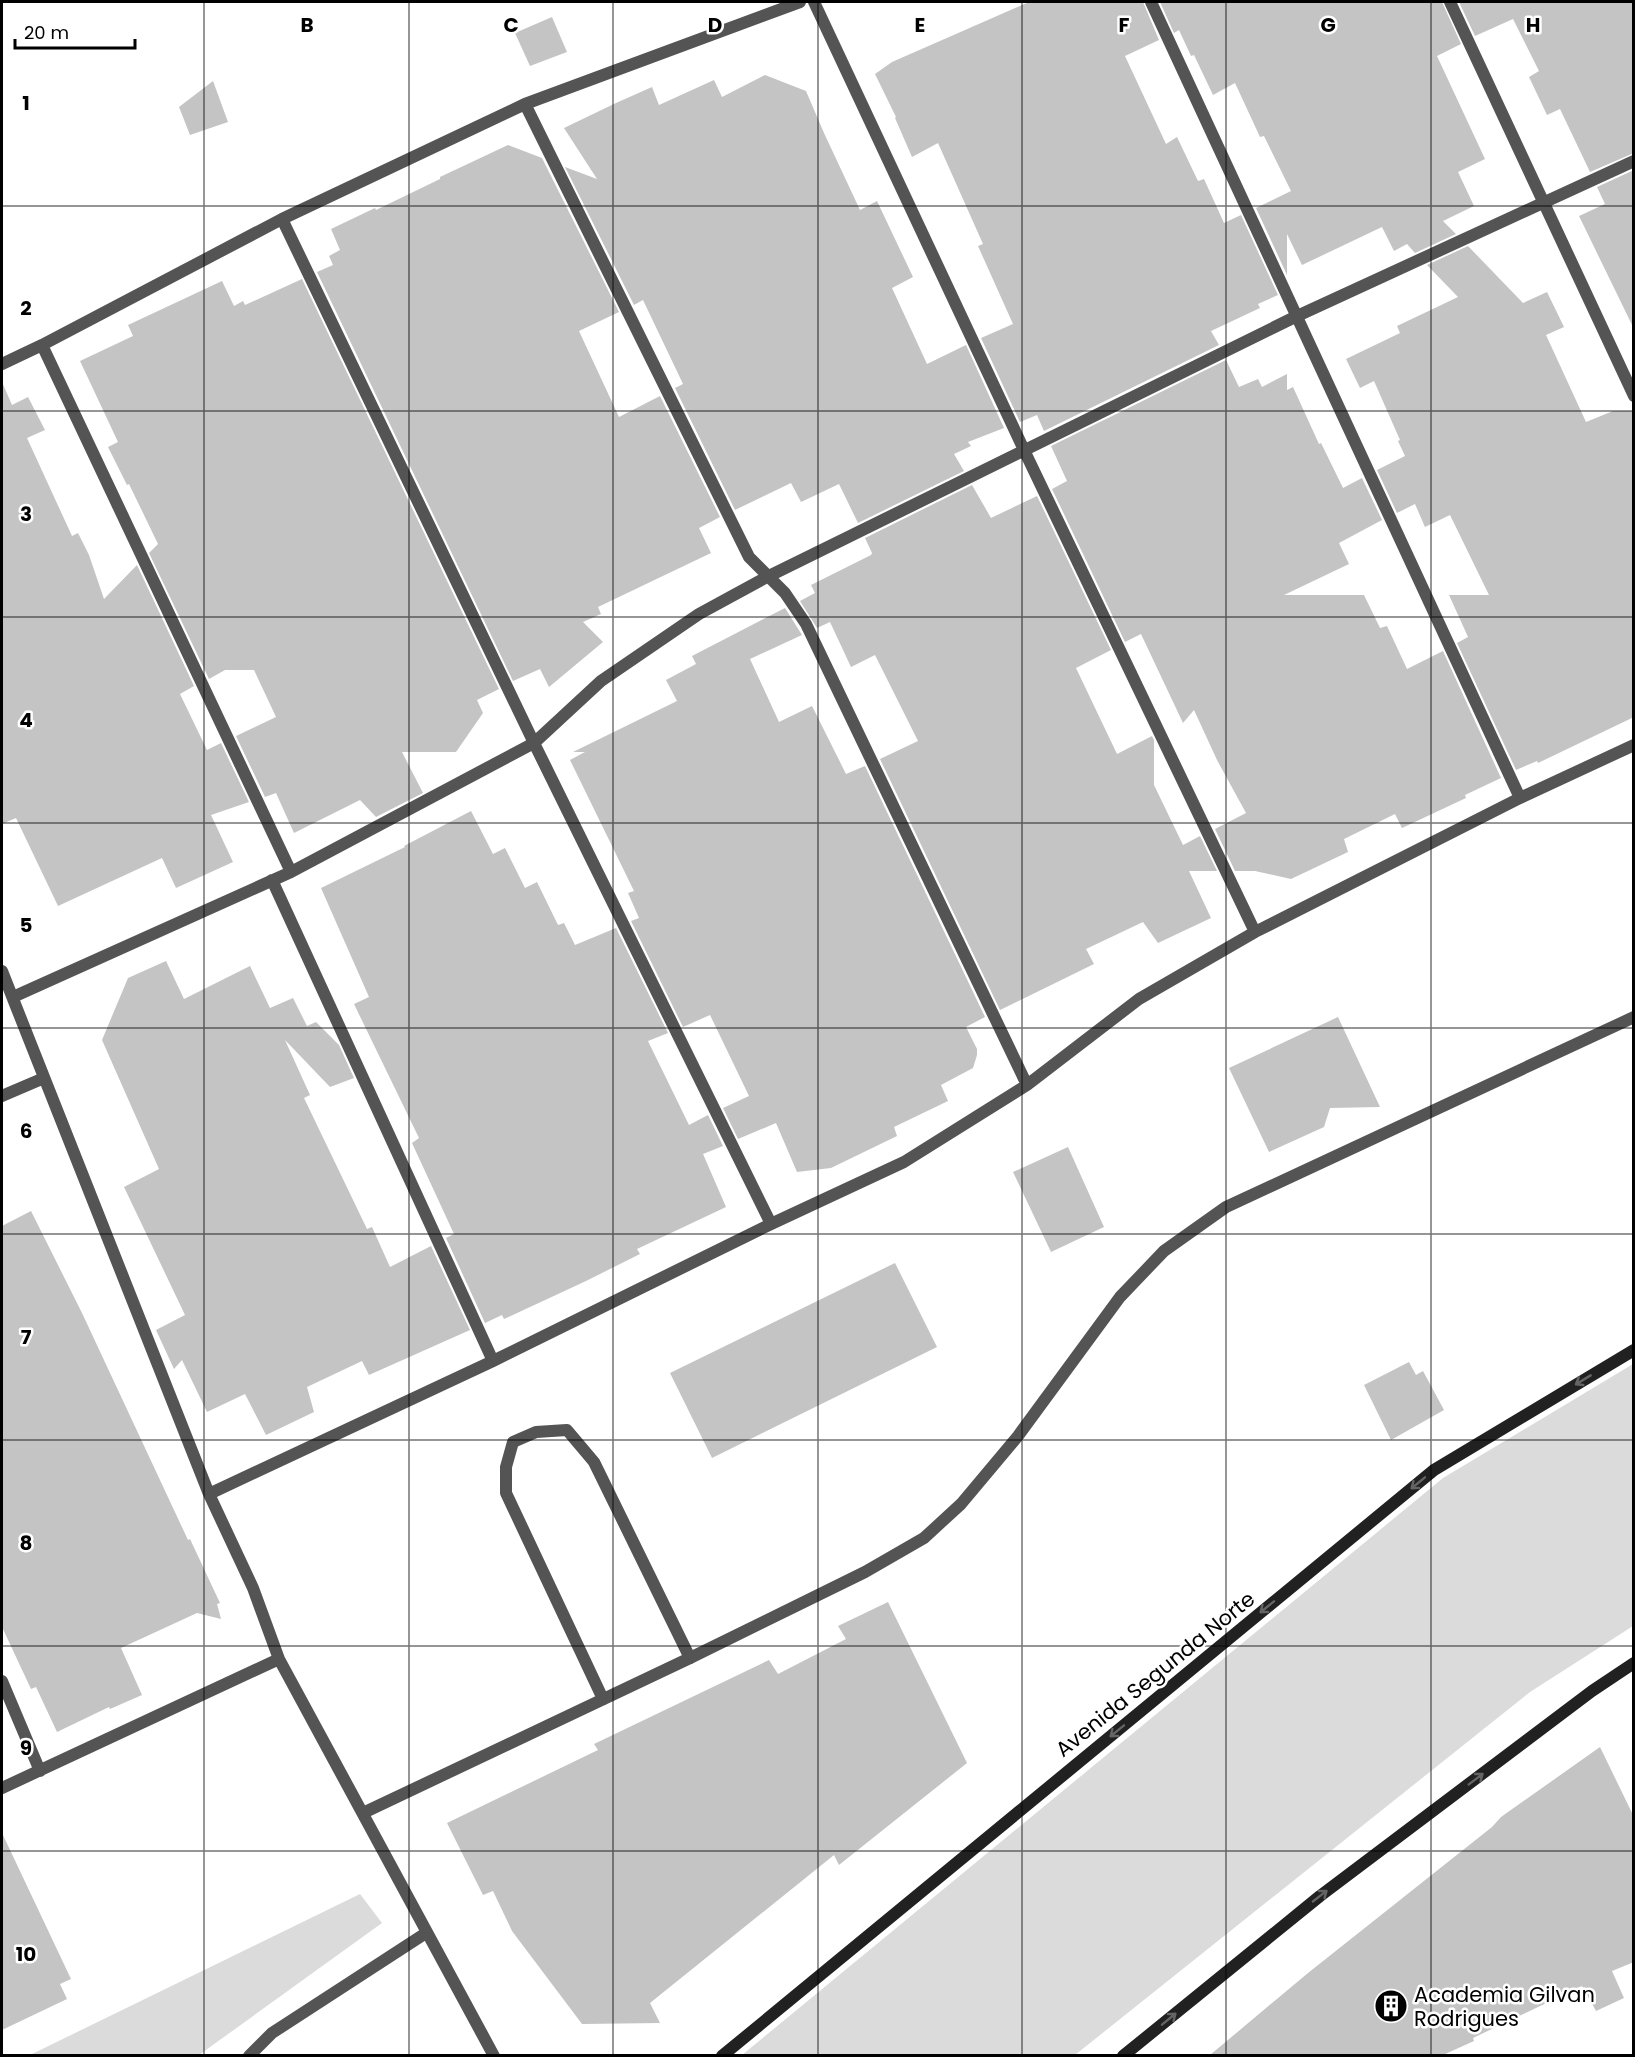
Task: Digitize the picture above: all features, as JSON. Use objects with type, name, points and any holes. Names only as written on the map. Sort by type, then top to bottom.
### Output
[{"type":"main road","name":"Avenida Segunda Norte","points":[[722,2055],[1434,1470],[1634,1350]]},
{"type":"main road","points":[[1123,2055],[1320,1896],[1592,1691],[1634,1663]]},
{"type":"street","points":[[2,364],[282,219],[525,104],[800,2]]},
{"type":"street","points":[[814,2],[1024,450],[1255,932]]},
{"type":"street","points":[[1151,2],[1295,317],[1520,798]]},
{"type":"street","points":[[1450,2],[1634,396]]},
{"type":"street","points":[[525,104],[749,557],[784,593],[806,624],[1027,1085]]},
{"type":"street","points":[[13,997],[291,872],[534,743],[601,681],[627,662],[699,614],[767,577],[1295,317],[1634,161]]},
{"type":"street","points":[[282,219],[534,743],[771,1224]]},
{"type":"street","points":[[42,345],[291,872]]},
{"type":"street","points":[[209,1494],[493,1361],[771,1224],[904,1162],[1027,1085],[1139,999],[1255,932],[1520,798],[1634,745]]},
{"type":"street","points":[[272,879],[493,1361]]},
{"type":"street","points":[[2,971],[209,1494],[253,1588],[279,1659],[494,2055]]},
{"type":"street","points":[[363,1813],[690,1658],[865,1572],[924,1538],[961,1504],[1018,1436],[1120,1297],[1164,1251],[1226,1207],[1634,1017]]},
{"type":"street","points":[[2,1096],[44,1078]]},
{"type":"street","points":[[603,1699],[506,1493],[506,1467],[513,1442],[536,1432],[567,1430],[594,1462],[690,1658]]},
{"type":"street","points":[[2,1788],[279,1659]]},
{"type":"street","points":[[2,1682],[40,1771]]},
{"type":"street","points":[[249,2055],[272,2033],[426,1933]]},
{"type":"shaded area","points":[[1633,1364],[1633,1626],[1530,1692],[1075,2055],[742,2055],[1443,1478]]},
{"type":"shaded area","points":[[360,1894],[382,1923],[199,2055],[30,2055]]},
{"type":"building","points":[[1029,2],[1143,2],[1159,40],[1125,56],[1166,144],[1177,137],[1198,181],[1204,179],[1224,223],[1241,215],[1278,295],[1258,304],[1260,308],[1211,331],[1219,345],[1044,431],[1037,415],[1020,422],[981,338],[1013,324],[978,246],[983,244],[938,143],[912,157],[875,74],[892,62]]},
{"type":"building","points":[[1160,2],[1442,2],[1461,44],[1437,56],[1485,159],[1458,172],[1474,206],[1443,221],[1456,234],[1415,253],[1407,244],[1394,251],[1382,227],[1302,265],[1287,234],[1287,275],[1256,208],[1291,191],[1264,136],[1260,137],[1235,83],[1213,95],[1194,55],[1191,56],[1179,30],[1174,33]]},
{"type":"building","points":[[1459,2],[1634,2],[1634,153],[1590,172],[1560,109],[1547,115],[1529,77],[1539,71],[1513,19],[1475,36]]},
{"type":"building","points":[[552,17],[567,52],[530,66],[515,33]]},
{"type":"building","points":[[765,75],[806,91],[860,210],[877,201],[913,277],[892,288],[927,364],[966,345],[1004,428],[968,442],[971,446],[954,454],[964,471],[858,523],[839,484],[801,502],[791,483],[735,510],[675,388],[683,384],[643,300],[634,305],[565,167],[597,179],[564,128],[616,103],[652,87],[659,105],[714,80],[722,97]]},
{"type":"building","points":[[213,81],[228,122],[190,135],[179,107]]},
{"type":"building","points":[[508,145],[542,158],[619,312],[579,331],[619,417],[660,396],[720,517],[699,528],[711,553],[598,607],[601,614],[583,622],[603,642],[549,687],[540,669],[513,681],[317,272],[333,265],[329,256],[340,250],[331,229],[375,208],[376,210]]},
{"type":"building","points":[[1634,170],[1634,329],[1579,216],[1605,204],[1597,187]]},
{"type":"building","points":[[1468,246],[1523,303],[1547,292],[1564,327],[1546,335],[1586,422],[1613,411],[1634,411],[1634,717],[1538,763],[1537,761],[1516,770],[1457,643],[1468,637],[1449,595],[1489,595],[1450,515],[1425,527],[1415,504],[1397,513],[1377,470],[1405,456],[1398,441],[1400,440],[1374,381],[1360,388],[1346,359],[1400,333],[1397,326],[1458,297],[1427,265]]},
{"type":"building","points":[[302,279],[499,689],[477,700],[483,713],[456,752],[402,752],[423,793],[376,817],[360,800],[294,833],[276,793],[265,797],[236,736],[276,717],[254,670],[225,670],[209,679],[149,553],[158,544],[108,447],[118,442],[80,361],[133,336],[128,325],[222,281],[234,306],[243,301],[245,305]]},
{"type":"building","points":[[1226,360],[1239,387],[1258,379],[1262,387],[1287,374],[1287,390],[1293,387],[1319,444],[1321,443],[1343,488],[1362,478],[1382,520],[1339,543],[1349,564],[1284,595],[1364,595],[1380,628],[1387,626],[1407,669],[1443,651],[1501,778],[1465,795],[1466,798],[1402,828],[1395,814],[1344,839],[1348,852],[1291,879],[1255,871],[1235,871],[1215,829],[1246,813],[1217,760],[1194,710],[1183,723],[1141,634],[1125,642],[1052,489],[1067,481],[1051,446]]},
{"type":"building","points":[[2,382],[12,405],[28,397],[45,430],[27,438],[72,536],[78,533],[89,555],[104,599],[137,565],[194,686],[180,694],[207,750],[221,743],[249,802],[211,815],[233,862],[176,888],[162,858],[58,906],[16,818],[2,824]]},
{"type":"building","points":[[972,485],[991,518],[1037,496],[1111,650],[1076,668],[1117,754],[1152,736],[1154,740],[1154,785],[1183,845],[1200,836],[1217,871],[1189,871],[1211,918],[1158,943],[1143,922],[1086,949],[1094,964],[1000,1010],[880,759],[918,741],[875,655],[851,667],[830,622],[817,628],[800,601],[815,593],[811,585],[871,555],[865,538]]},
{"type":"building","points":[[785,608],[802,635],[750,659],[779,722],[812,706],[846,774],[865,766],[985,1017],[966,1027],[977,1049],[977,1055],[973,1068],[941,1085],[948,1101],[894,1127],[897,1136],[831,1168],[797,1172],[776,1123],[738,1139],[723,1108],[749,1096],[710,1015],[683,1027],[631,921],[639,918],[628,893],[634,891],[570,760],[585,752],[573,752],[677,701],[666,680],[696,664],[692,656]]},
{"type":"building","points":[[471,811],[493,854],[505,848],[525,888],[537,882],[558,925],[564,923],[575,945],[616,928],[668,1033],[648,1041],[689,1125],[708,1115],[723,1146],[703,1154],[726,1207],[637,1249],[640,1254],[586,1281],[504,1319],[502,1315],[485,1323],[446,1238],[454,1234],[412,1143],[419,1138],[354,1004],[369,997],[321,888],[405,847]]},
{"type":"building","points":[[166,961],[184,999],[250,966],[270,1008],[293,998],[307,1026],[316,1022],[339,1045],[354,1078],[330,1087],[285,1040],[310,1095],[304,1098],[367,1229],[372,1227],[390,1267],[431,1246],[470,1330],[369,1375],[362,1361],[307,1387],[314,1412],[266,1435],[245,1394],[207,1412],[182,1360],[174,1369],[156,1330],[185,1315],[124,1187],[159,1169],[102,1040],[128,978]]},
{"type":"building","points":[[1338,1017],[1380,1107],[1330,1108],[1324,1127],[1269,1152],[1229,1068]]},
{"type":"building","points":[[1068,1147],[1104,1227],[1051,1252],[1013,1172]]},
{"type":"building","points":[[31,1211],[220,1603],[217,1604],[221,1619],[197,1613],[121,1648],[142,1695],[110,1709],[109,1707],[57,1732],[36,1687],[31,1689],[2,1627],[2,1226]]},
{"type":"building","points":[[895,1263],[937,1347],[712,1458],[670,1373]]},
{"type":"building","points":[[1409,1362],[1416,1375],[1423,1371],[1444,1410],[1391,1440],[1364,1385]]},
{"type":"building","points":[[888,1602],[967,1763],[839,1865],[834,1855],[650,2003],[660,2023],[582,2024],[512,1931],[493,1891],[483,1895],[447,1823],[598,1750],[594,1744],[769,1660],[778,1674],[846,1639],[838,1626]]},
{"type":"building","points":[[1600,1747],[1634,1817],[1634,1962],[1612,1971],[1624,1998],[1596,2011],[1582,1986],[1473,2038],[1474,2041],[1443,2055],[1210,2055],[1308,1973],[1492,1827],[1501,1817]]},
{"type":"building","points":[[2,1833],[71,1979],[60,1984],[67,1999],[2,2030]]},
{"type":"place","name":"Academia Gilvan Rodrigues","points":[[1391,2006]]}]
